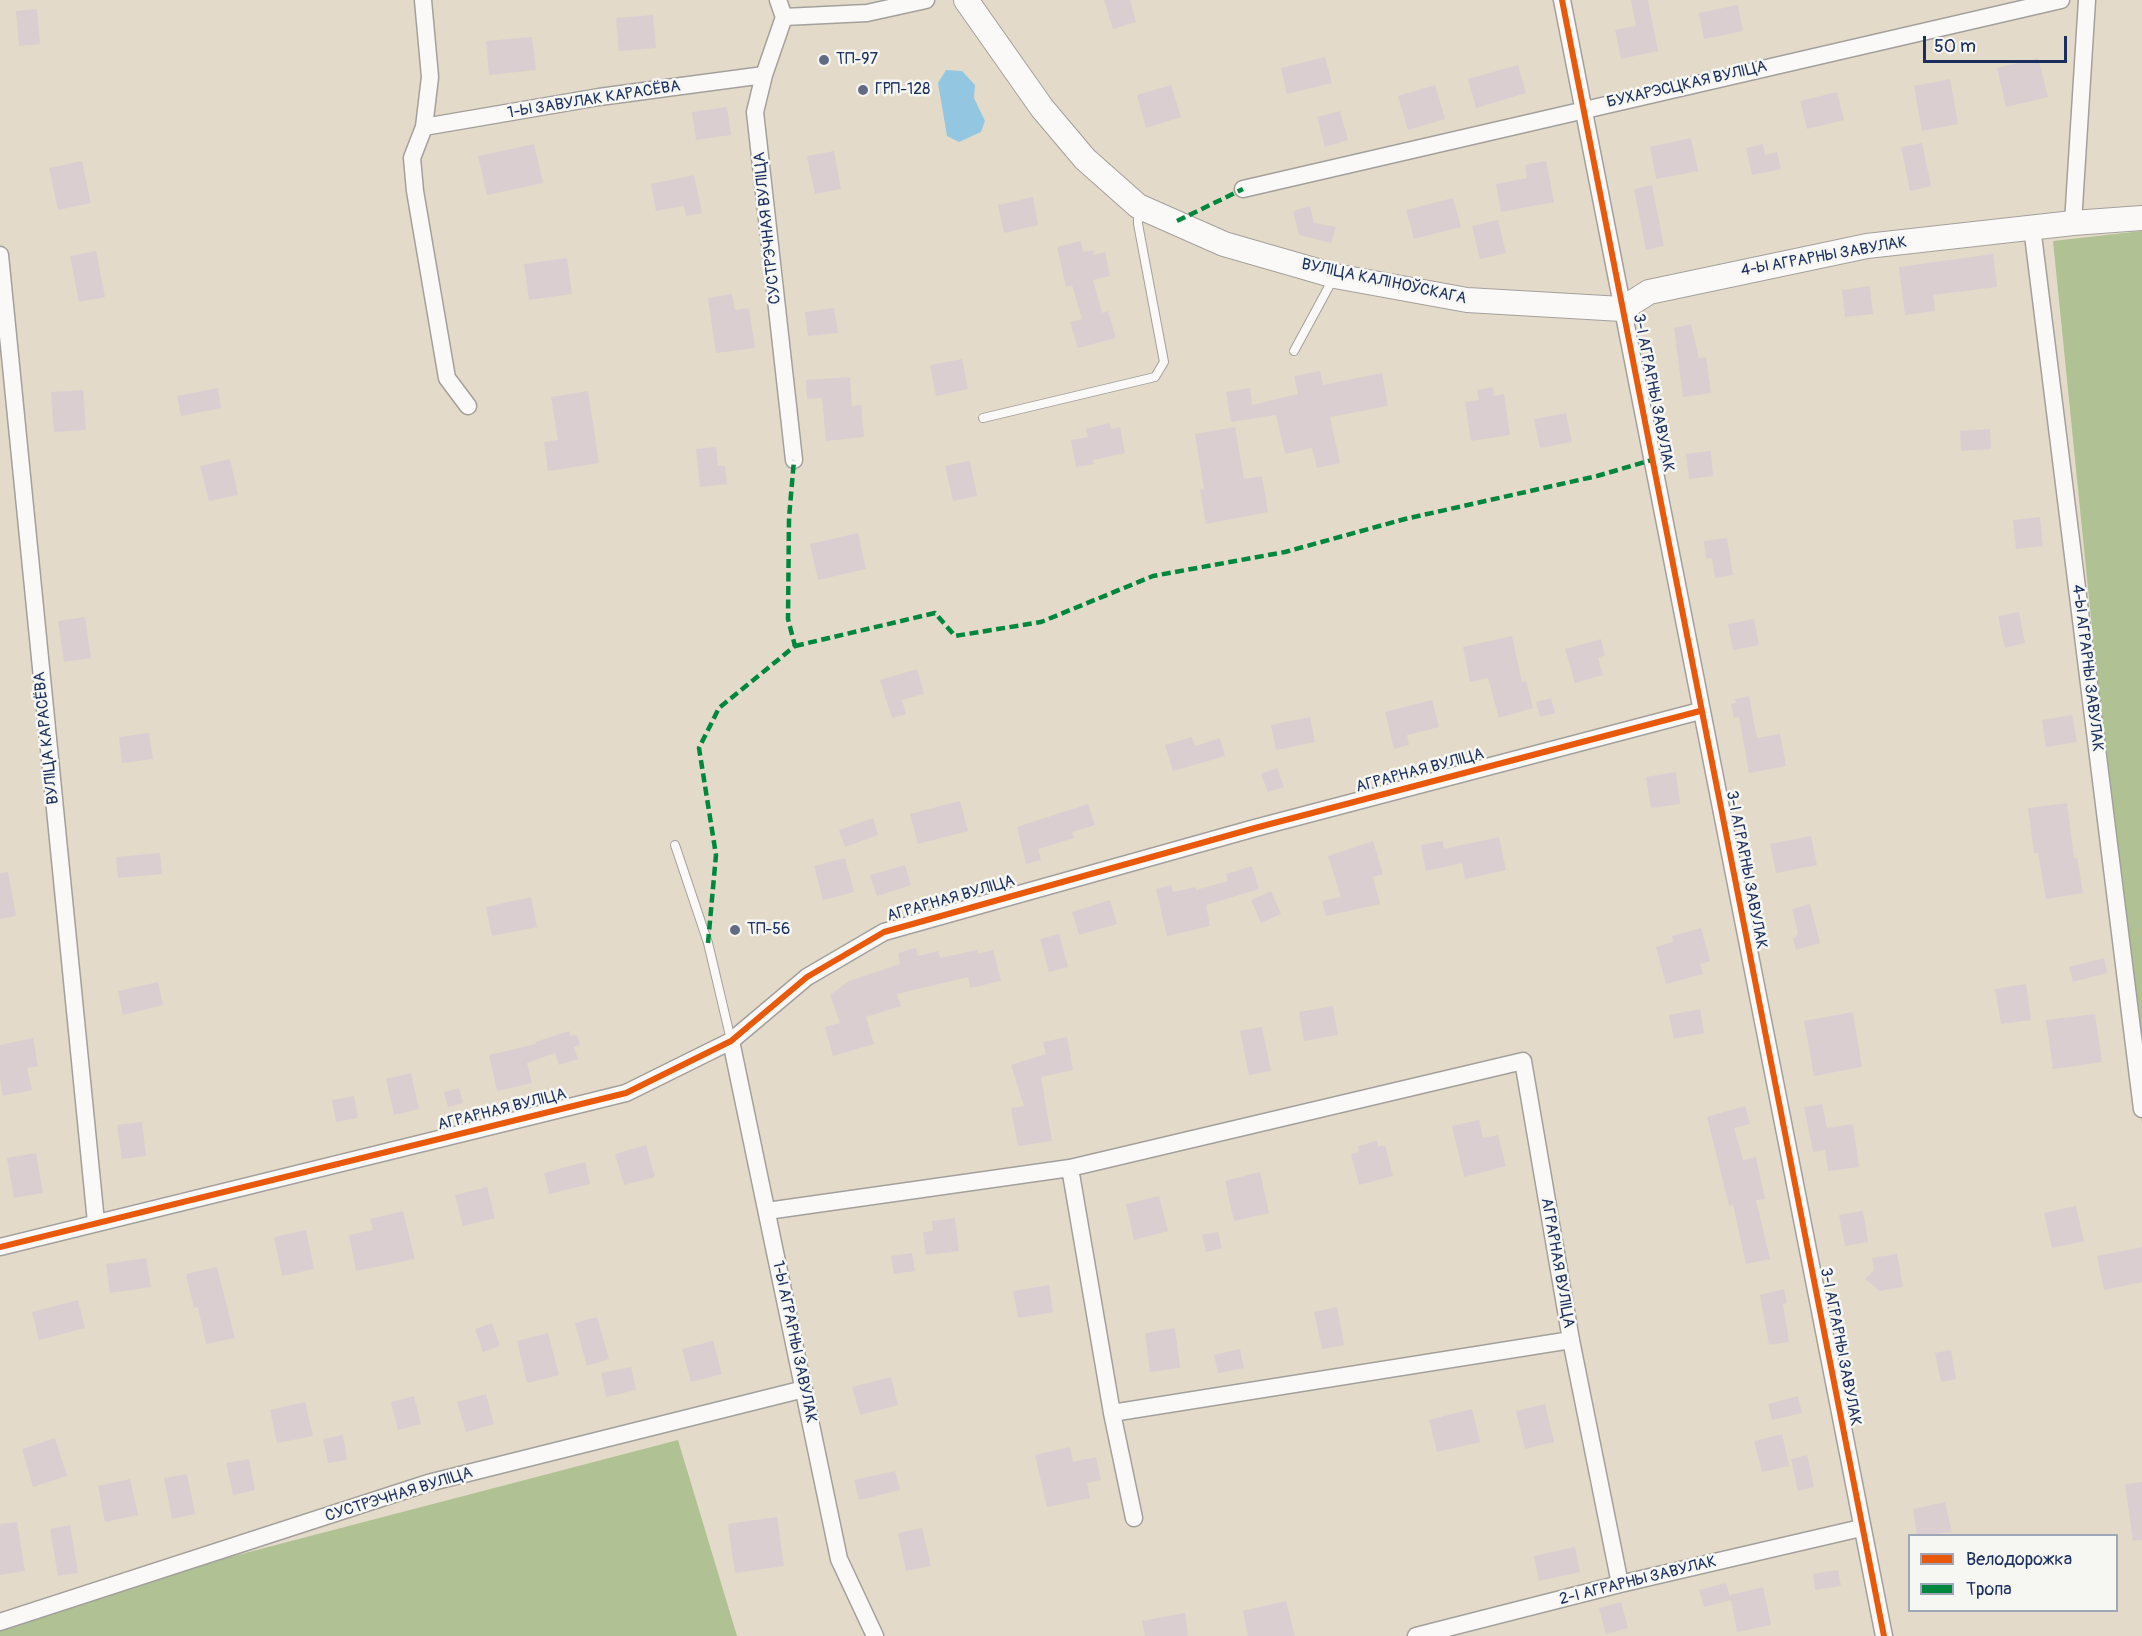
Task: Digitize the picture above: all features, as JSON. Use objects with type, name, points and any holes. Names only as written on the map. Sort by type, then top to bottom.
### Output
[{"type":"main road","name":"ВУЛІЦА КАЛІНОЎСКАГА","points":[[966,0],[1042,108],[1085,159],[1138,206],[1224,244],[1335,276],[1467,300],[1622,309]]},
{"type":"main road","name":"4-Ы АГРАРНЫ ЗАВУЛАК","points":[[1622,309],[1649,292],[1867,246],[2032,227],[2142,218]]},
{"type":"street","points":[[423,0],[430,77],[424,127],[412,158],[415,191],[447,378],[468,406]]},
{"type":"street","points":[[778,0],[784,17],[867,13],[926,0]]},
{"type":"street","name":"3-І АГРАРНЫ ЗАВУЛАК","points":[[1562,0],[1700,711],[1884,1636]]},
{"type":"street","name":"БУХАРЭСЦКАЯ ВУЛІЦА","points":[[1243,189],[2061,0]]},
{"type":"street","points":[[2073,223],[2087,0]]},
{"type":"street","name":"СУСТРЭЧНАЯ ВУЛІЦА","points":[[784,17],[764,75],[755,112],[794,460]]},
{"type":"street","name":"1-Ы ЗАВУЛАК КАРАСЁВА","points":[[424,127],[599,97],[764,75]]},
{"type":"street","name":"4-Ы АГРАРНЫ ЗАВУЛАК","points":[[2032,227],[2142,1109]]},
{"type":"street","name":"ВУЛІЦА КАРАСЁВА","points":[[0,255],[96,1222]]},
{"type":"street","name":"АГРАРНАЯ ВУЛІЦА","points":[[0,1247],[626,1093],[731,1041],[807,977],[884,932],[1256,828],[1700,711]]},
{"type":"street","name":"1-Ы АГРАРНЫ ЗАВУЛАК","points":[[731,1041],[839,1559],[875,1636]]},
{"type":"street","name":"АГРАРНАЯ ВУЛІЦА","points":[[767,1211],[1070,1168],[1523,1061],[1571,1340],[1620,1584]]},
{"type":"street","points":[[1070,1168],[1112,1413],[1134,1518]]},
{"type":"street","points":[[1112,1413],[1571,1340]]},
{"type":"street","name":"СУСТРЭЧНАЯ ВУЛІЦА","points":[[0,1622],[428,1483],[804,1389]]},
{"type":"street","name":"2-І АГРАРНЫ ЗАВУЛАК","points":[[1416,1636],[1620,1584],[1861,1528]]},
{"type":"lane","points":[[983,418],[1155,377],[1164,362],[1138,224],[1138,206]]},
{"type":"lane","points":[[1294,351],[1335,276]]},
{"type":"lane","points":[[675,845],[708,943],[731,1041]]},
{"type":"green space","points":[[2142,231],[2142,1124],[2053,241]]},
{"type":"green space","points":[[678,1440],[737,1636],[0,1636],[0,1617]]},
{"type":"water","points":[[946,70],[962,71],[975,85],[974,98],[985,121],[981,132],[959,142],[947,136],[938,83]]},
{"type":"building","points":[[1104,0],[1130,0],[1136,22],[1113,29]]},
{"type":"building","points":[[1631,0],[1648,0],[1658,51],[1621,59],[1615,30],[1636,26]]},
{"type":"building","points":[[1738,5],[1743,31],[1704,39],[1699,13]]},
{"type":"building","points":[[37,9],[40,44],[19,46],[16,11]]},
{"type":"building","points":[[653,15],[656,48],[619,51],[616,18]]},
{"type":"building","points":[[532,37],[536,70],[489,75],[486,41]]},
{"type":"building","points":[[1325,57],[1332,83],[1287,94],[1281,68]]},
{"type":"building","points":[[2038,58],[2048,97],[2006,107],[1997,68]]},
{"type":"building","points":[[1518,65],[1526,93],[1476,108],[1468,79]]},
{"type":"building","points":[[1950,79],[1958,124],[1922,131],[1914,86]]},
{"type":"building","points":[[1171,85],[1181,117],[1146,128],[1137,95]]},
{"type":"building","points":[[1435,85],[1445,119],[1408,130],[1398,96]]},
{"type":"building","points":[[1837,92],[1844,120],[1807,129],[1800,101]]},
{"type":"building","points":[[727,107],[731,135],[696,140],[692,112]]},
{"type":"building","points":[[1340,111],[1348,140],[1325,147],[1317,117]]},
{"type":"building","points":[[1691,138],[1698,171],[1656,179],[1650,147]]},
{"type":"building","points":[[1922,143],[1931,186],[1910,191],[1901,147]]},
{"type":"building","points":[[534,144],[543,183],[487,195],[478,156]]},
{"type":"building","points":[[1763,144],[1765,155],[1777,152],[1781,169],[1752,175],[1746,148]]},
{"type":"building","points":[[834,151],[841,189],[815,194],[807,156]]},
{"type":"building","points":[[82,161],[91,203],[58,210],[49,168]]},
{"type":"building","points":[[1546,161],[1554,202],[1501,212],[1496,184],[1527,178],[1525,165]]},
{"type":"building","points":[[694,175],[702,213],[686,216],[684,206],[656,211],[651,184]]},
{"type":"building","points":[[1652,185],[1664,246],[1646,250],[1634,189]]},
{"type":"building","points":[[1033,197],[1038,225],[1004,233],[998,205]]},
{"type":"building","points":[[1453,198],[1461,227],[1414,239],[1406,210]]},
{"type":"building","points":[[1310,206],[1314,223],[1336,227],[1331,243],[1299,235],[1293,211]]},
{"type":"building","points":[[1498,220],[1506,253],[1480,259],[1472,226]]},
{"type":"building","points":[[1081,241],[1083,252],[1093,250],[1094,255],[1105,252],[1110,276],[1093,280],[1102,313],[1108,311],[1116,338],[1078,348],[1070,322],[1082,319],[1072,285],[1066,287],[1057,247]]},
{"type":"building","points":[[96,251],[105,297],[79,302],[70,256]]},
{"type":"building","points":[[1993,254],[1997,287],[1933,295],[1935,311],[1905,315],[1899,267]]},
{"type":"building","points":[[567,258],[572,294],[529,300],[524,264]]},
{"type":"building","points":[[1870,286],[1873,314],[1845,317],[1842,290]]},
{"type":"building","points":[[732,294],[735,310],[749,308],[755,348],[716,353],[708,298]]},
{"type":"building","points":[[834,308],[838,333],[808,336],[805,312]]},
{"type":"building","points":[[1691,324],[1699,358],[1706,357],[1711,393],[1683,397],[1674,328]]},
{"type":"building","points":[[962,359],[968,389],[936,396],[930,365]]},
{"type":"building","points":[[1320,371],[1323,385],[1382,373],[1388,406],[1330,417],[1340,463],[1317,468],[1312,448],[1285,454],[1276,415],[1231,422],[1226,392],[1250,388],[1252,405],[1298,394],[1294,376]]},
{"type":"building","points":[[850,377],[852,406],[861,405],[864,437],[826,441],[822,398],[807,399],[806,380]]},
{"type":"building","points":[[1493,387],[1494,396],[1504,394],[1510,435],[1471,441],[1465,402],[1479,400],[1477,390]]},
{"type":"building","points":[[218,388],[221,408],[181,416],[177,396]]},
{"type":"building","points":[[83,390],[86,430],[54,432],[51,392]]},
{"type":"building","points":[[588,391],[599,463],[548,471],[544,442],[558,440],[551,397]]},
{"type":"building","points":[[1566,413],[1572,442],[1540,448],[1534,419]]},
{"type":"building","points":[[1110,423],[1111,429],[1120,427],[1125,453],[1093,460],[1094,464],[1076,467],[1071,440],[1088,437],[1086,429]]},
{"type":"building","points":[[1235,427],[1244,479],[1262,476],[1268,512],[1206,524],[1200,490],[1204,489],[1195,434]]},
{"type":"building","points":[[1990,429],[1991,449],[1961,451],[1960,431]]},
{"type":"building","points":[[716,447],[718,466],[725,466],[727,484],[700,487],[696,449]]},
{"type":"building","points":[[1711,451],[1713,476],[1689,479],[1686,454]]},
{"type":"building","points":[[230,459],[238,495],[209,501],[200,466]]},
{"type":"building","points":[[970,461],[977,496],[953,501],[945,466]]},
{"type":"building","points":[[2040,517],[2043,546],[2016,549],[2013,520]]},
{"type":"building","points":[[858,533],[866,569],[818,580],[810,544]]},
{"type":"building","points":[[1727,538],[1733,575],[1715,578],[1712,558],[1706,559],[1704,541]]},
{"type":"building","points":[[2019,612],[2025,643],[2005,648],[1998,616]]},
{"type":"building","points":[[85,617],[91,658],[64,662],[58,621]]},
{"type":"building","points":[[1754,619],[1759,645],[1733,650],[1728,624]]},
{"type":"building","points":[[1512,636],[1522,682],[1526,681],[1533,708],[1499,718],[1488,678],[1470,682],[1463,647]]},
{"type":"building","points":[[1601,639],[1605,655],[1598,658],[1603,675],[1575,683],[1565,649]]},
{"type":"building","points":[[917,669],[924,694],[902,700],[906,714],[892,718],[880,680]]},
{"type":"building","points":[[1749,696],[1757,738],[1780,734],[1786,766],[1749,773],[1739,717],[1734,718],[1731,704],[1736,703],[1735,699]]},
{"type":"building","points":[[1551,698],[1555,713],[1540,717],[1536,702]]},
{"type":"building","points":[[1432,700],[1439,727],[1407,735],[1409,745],[1394,749],[1385,712]]},
{"type":"building","points":[[2072,715],[2077,742],[2046,747],[2042,720]]},
{"type":"building","points":[[1310,717],[1315,742],[1276,750],[1271,725]]},
{"type":"building","points":[[149,733],[153,759],[122,763],[119,737]]},
{"type":"building","points":[[1192,737],[1195,746],[1220,738],[1225,756],[1173,771],[1165,745]]},
{"type":"building","points":[[1277,768],[1284,787],[1268,792],[1261,774]]},
{"type":"building","points":[[1676,772],[1680,804],[1651,808],[1646,777]]},
{"type":"building","points":[[960,801],[968,831],[918,844],[910,814]]},
{"type":"building","points":[[2067,803],[2074,858],[2077,858],[2083,893],[2046,899],[2038,853],[2034,853],[2028,808]]},
{"type":"building","points":[[1088,804],[1095,825],[1072,832],[1074,838],[1038,849],[1041,860],[1026,864],[1017,827]]},
{"type":"building","points":[[873,818],[878,835],[845,847],[839,830]]},
{"type":"building","points":[[1811,836],[1817,865],[1776,873],[1770,844]]},
{"type":"building","points":[[1499,837],[1506,870],[1465,879],[1462,863],[1426,871],[1421,845],[1443,841],[1444,849]]},
{"type":"building","points":[[1373,841],[1383,874],[1373,877],[1380,904],[1326,916],[1322,901],[1341,897],[1328,856]]},
{"type":"building","points":[[160,853],[162,874],[118,878],[116,857]]},
{"type":"building","points":[[845,858],[854,892],[823,900],[814,866]]},
{"type":"building","points":[[905,865],[911,885],[877,896],[870,875]]},
{"type":"building","points":[[1252,866],[1259,889],[1206,905],[1210,926],[1167,936],[1156,889],[1171,885],[1173,892],[1196,887],[1196,890],[1228,881],[1226,874]]},
{"type":"building","points":[[8,872],[16,916],[0,919],[0,873]]},
{"type":"building","points":[[1271,891],[1281,914],[1261,923],[1251,900]]},
{"type":"building","points":[[531,897],[537,927],[492,936],[486,907]]},
{"type":"building","points":[[1110,900],[1117,924],[1079,935],[1072,912]]},
{"type":"building","points":[[1810,904],[1820,943],[1796,950],[1793,939],[1798,934],[1792,909]]},
{"type":"building","points":[[1701,928],[1710,961],[1700,964],[1703,974],[1666,984],[1656,947],[1673,942],[1672,936]]},
{"type":"building","points":[[1059,934],[1068,967],[1049,972],[1040,939]]},
{"type":"building","points":[[916,948],[918,956],[938,951],[940,958],[977,950],[978,954],[993,950],[1001,981],[970,988],[968,977],[897,994],[901,1006],[866,1017],[874,1044],[833,1056],[825,1027],[840,1023],[830,995],[849,981],[900,964],[898,953]]},
{"type":"building","points":[[2104,958],[2107,973],[2073,982],[2069,967]]},
{"type":"building","points":[[158,982],[163,1005],[123,1015],[118,991]]},
{"type":"building","points":[[2026,984],[2031,1020],[2001,1024],[1995,989]]},
{"type":"building","points":[[1333,1006],[1338,1035],[1304,1041],[1299,1012]]},
{"type":"building","points":[[1700,1009],[1704,1033],[1674,1039],[1669,1015]]},
{"type":"building","points":[[1853,1012],[1862,1067],[1814,1076],[1804,1021]]},
{"type":"building","points":[[2095,1014],[2102,1062],[2053,1069],[2046,1020]]},
{"type":"building","points":[[1262,1027],[1271,1071],[1249,1075],[1240,1031]]},
{"type":"building","points":[[569,1031],[570,1036],[577,1035],[580,1045],[574,1047],[578,1059],[559,1065],[555,1053],[527,1063],[532,1083],[497,1091],[489,1055],[536,1044],[535,1042]]},
{"type":"building","points":[[1067,1037],[1073,1070],[1041,1077],[1052,1141],[1018,1146],[1011,1108],[1024,1106],[1011,1065],[1046,1054],[1043,1042]]},
{"type":"building","points":[[33,1038],[38,1066],[27,1068],[32,1090],[3,1096],[0,1079],[0,1045]]},
{"type":"building","points":[[411,1073],[419,1109],[394,1115],[386,1079]]},
{"type":"building","points":[[459,1088],[463,1103],[448,1107],[444,1092]]},
{"type":"building","points":[[354,1096],[358,1118],[336,1122],[332,1100]]},
{"type":"building","points":[[1822,1104],[1827,1128],[1853,1124],[1859,1167],[1828,1171],[1825,1150],[1813,1152],[1804,1107]]},
{"type":"building","points":[[1745,1106],[1750,1124],[1734,1128],[1743,1160],[1756,1157],[1765,1199],[1756,1200],[1770,1259],[1746,1264],[1733,1205],[1729,1206],[1707,1117]]},
{"type":"building","points":[[1479,1120],[1483,1138],[1498,1135],[1506,1166],[1464,1177],[1452,1126]]},
{"type":"building","points":[[142,1122],[146,1156],[122,1159],[117,1125]]},
{"type":"building","points":[[1377,1141],[1378,1147],[1385,1145],[1393,1176],[1359,1185],[1351,1154],[1359,1152],[1358,1146]]},
{"type":"building","points":[[646,1145],[655,1177],[624,1185],[615,1154]]},
{"type":"building","points":[[36,1153],[43,1193],[14,1198],[7,1158]]},
{"type":"building","points":[[585,1162],[590,1184],[549,1194],[544,1173]]},
{"type":"building","points":[[1260,1172],[1269,1213],[1234,1221],[1225,1181]]},
{"type":"building","points":[[487,1187],[495,1218],[463,1226],[455,1195]]},
{"type":"building","points":[[1159,1196],[1168,1231],[1134,1240],[1126,1204]]},
{"type":"building","points":[[2076,1206],[2084,1241],[2052,1248],[2044,1213]]},
{"type":"building","points":[[403,1211],[415,1259],[356,1271],[349,1235],[373,1230],[370,1219]]},
{"type":"building","points":[[1863,1211],[1868,1242],[1845,1246],[1839,1215]]},
{"type":"building","points":[[955,1218],[959,1251],[926,1255],[923,1232],[933,1231],[932,1221]]},
{"type":"building","points":[[306,1230],[314,1269],[282,1276],[274,1237]]},
{"type":"building","points":[[1218,1232],[1222,1248],[1206,1252],[1202,1235]]},
{"type":"building","points":[[2142,1247],[2142,1282],[2104,1290],[2097,1256]]},
{"type":"building","points":[[912,1253],[915,1271],[894,1274],[891,1256]]},
{"type":"building","points":[[1897,1254],[1903,1287],[1880,1291],[1865,1279],[1874,1270],[1872,1258]]},
{"type":"building","points":[[146,1258],[151,1287],[110,1293],[106,1264]]},
{"type":"building","points":[[217,1267],[235,1338],[206,1344],[198,1307],[194,1308],[186,1274]]},
{"type":"building","points":[[1049,1285],[1053,1312],[1018,1318],[1013,1291]]},
{"type":"building","points":[[1784,1289],[1787,1303],[1783,1304],[1789,1342],[1769,1345],[1760,1295]]},
{"type":"building","points":[[78,1300],[85,1328],[39,1340],[32,1312]]},
{"type":"building","points":[[1337,1307],[1344,1345],[1322,1349],[1314,1312]]},
{"type":"building","points":[[597,1317],[609,1359],[587,1366],[575,1323]]},
{"type":"building","points":[[492,1323],[500,1346],[483,1352],[475,1329]]},
{"type":"building","points":[[1175,1328],[1180,1368],[1150,1372],[1145,1333]]},
{"type":"building","points":[[548,1333],[559,1375],[527,1383],[517,1341]]},
{"type":"building","points":[[713,1341],[722,1374],[691,1382],[682,1349]]},
{"type":"building","points":[[1240,1349],[1244,1368],[1218,1373],[1214,1355]]},
{"type":"building","points":[[1951,1350],[1956,1379],[1941,1382],[1935,1353]]},
{"type":"building","points":[[631,1367],[636,1390],[606,1397],[601,1373]]},
{"type":"building","points":[[891,1377],[898,1405],[860,1415],[852,1387]]},
{"type":"building","points":[[486,1394],[494,1424],[466,1432],[457,1402]]},
{"type":"building","points":[[414,1396],[421,1424],[398,1430],[391,1402]]},
{"type":"building","points":[[1798,1396],[1802,1413],[1772,1420],[1768,1404]]},
{"type":"building","points":[[305,1402],[313,1436],[277,1443],[270,1410]]},
{"type":"building","points":[[1545,1404],[1554,1442],[1525,1449],[1516,1411]]},
{"type":"building","points":[[1472,1409],[1480,1442],[1437,1452],[1429,1420]]},
{"type":"building","points":[[1782,1434],[1789,1466],[1762,1472],[1754,1441]]},
{"type":"building","points":[[343,1435],[347,1460],[328,1463],[323,1439]]},
{"type":"building","points":[[55,1438],[67,1476],[33,1487],[22,1449]]},
{"type":"building","points":[[1070,1447],[1073,1462],[1096,1457],[1101,1480],[1087,1483],[1090,1498],[1047,1507],[1035,1455]]},
{"type":"building","points":[[1807,1455],[1814,1487],[1798,1491],[1791,1459]]},
{"type":"building","points":[[249,1459],[255,1490],[233,1495],[226,1463]]},
{"type":"building","points":[[895,1471],[900,1490],[859,1500],[854,1480]]},
{"type":"building","points":[[187,1474],[195,1514],[172,1519],[164,1478]]},
{"type":"building","points":[[130,1479],[138,1515],[105,1522],[98,1486]]},
{"type":"building","points":[[2142,1482],[2142,1540],[2133,1541],[2125,1484]]},
{"type":"building","points":[[1945,1502],[1952,1532],[1917,1534],[1913,1509]]},
{"type":"building","points":[[777,1517],[784,1566],[735,1573],[728,1524]]},
{"type":"building","points":[[17,1522],[25,1571],[0,1575],[0,1524]]},
{"type":"building","points":[[70,1525],[78,1573],[58,1576],[50,1529]]},
{"type":"building","points":[[922,1528],[931,1566],[906,1571],[898,1533]]},
{"type":"building","points":[[1575,1547],[1580,1572],[1539,1581],[1534,1556]]},
{"type":"building","points":[[1838,1570],[1841,1586],[1815,1590],[1813,1574]]},
{"type":"building","points":[[1726,1583],[1731,1600],[1704,1607],[1699,1590]]},
{"type":"building","points":[[1763,1587],[1771,1625],[1737,1632],[1730,1595]]},
{"type":"building","points":[[1286,1601],[1295,1636],[1248,1636],[1243,1611]]},
{"type":"building","points":[[1621,1602],[1628,1628],[1606,1634],[1599,1608]]},
{"type":"building","points":[[1185,1613],[1188,1636],[1145,1636],[1142,1621]]},
{"type":"marked path","points":[[1177,221],[1243,189]]},
{"type":"marked path","points":[[708,943],[716,855],[699,748],[719,708],[795,646],[788,619],[789,518],[794,460]]},
{"type":"marked path","points":[[795,646],[935,613],[955,636],[1041,622],[1153,576],[1285,552],[1405,519],[1597,476],[1652,460]]},
{"type":"cycle path","points":[[1562,0],[1884,1636]]},
{"type":"cycle path","points":[[0,1247],[626,1093],[731,1041],[807,977],[884,932],[1255,828],[1700,711]]},
{"type":"place","name":"ТП-97","points":[[824,60]]},
{"type":"place","name":"ГРП-128","points":[[863,90]]},
{"type":"place","name":"ТП-56","points":[[735,930]]}]
